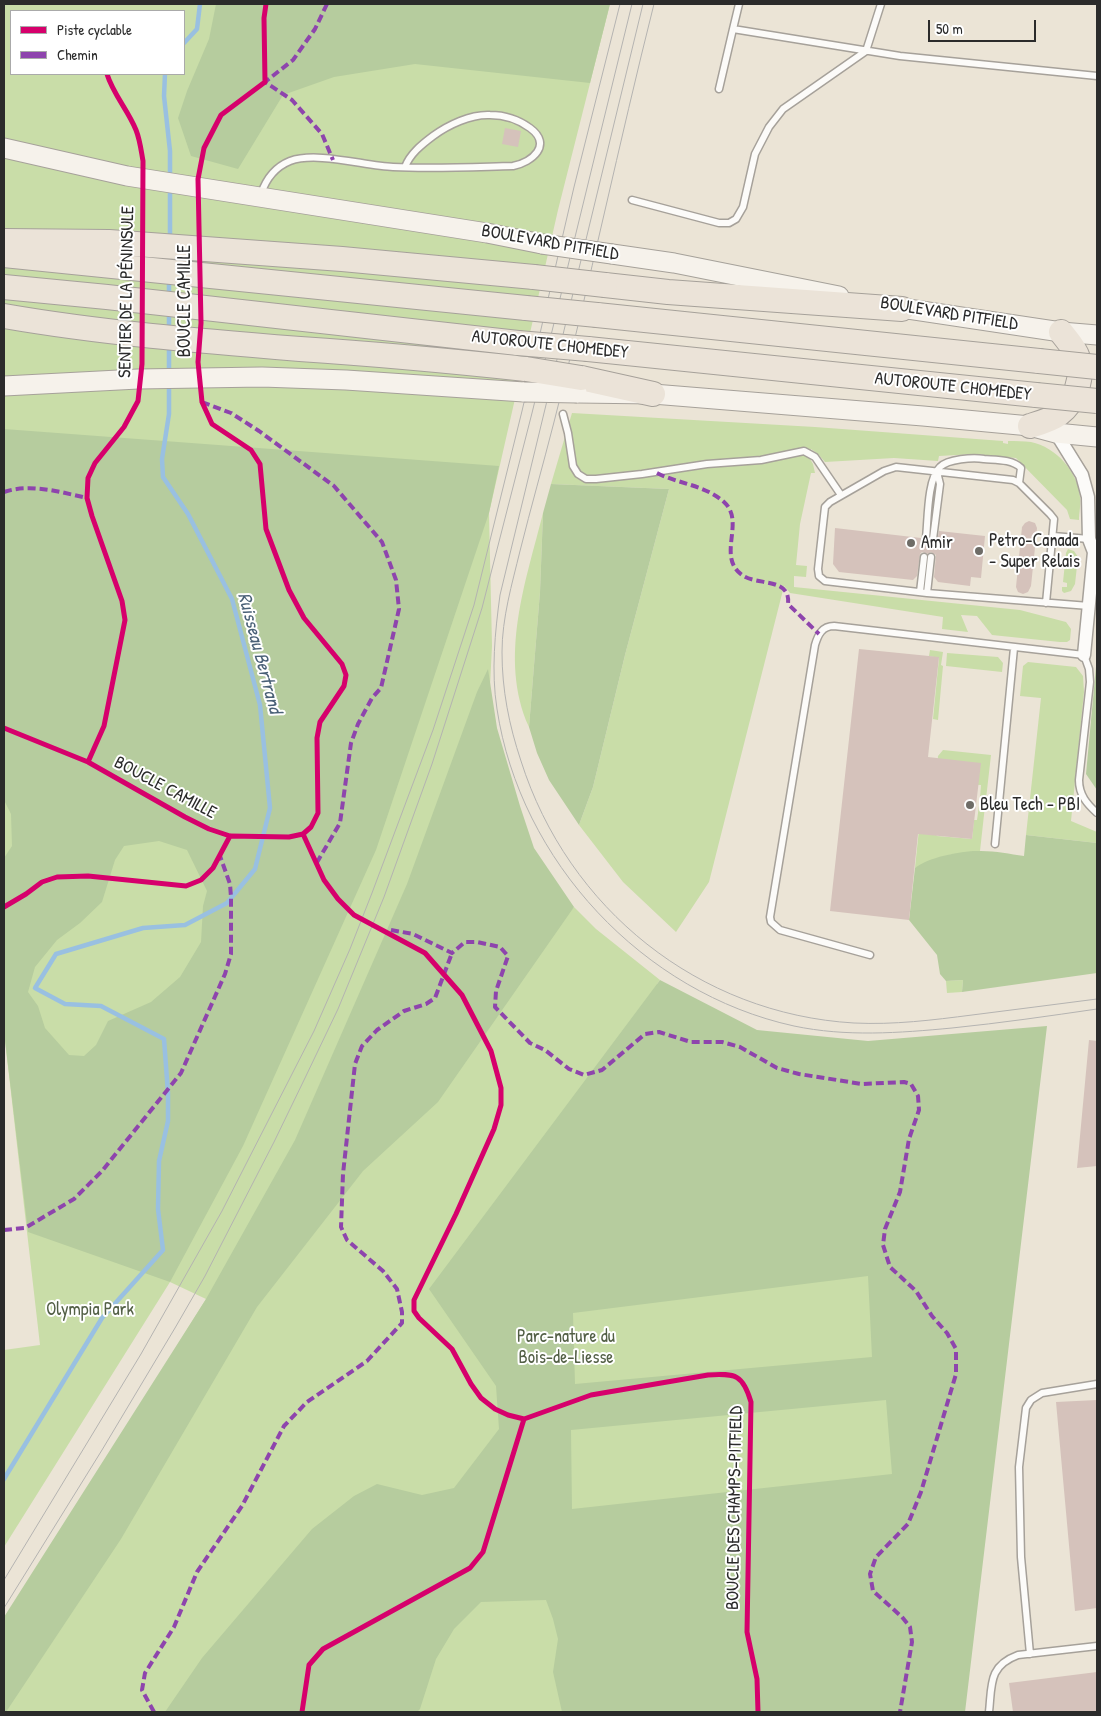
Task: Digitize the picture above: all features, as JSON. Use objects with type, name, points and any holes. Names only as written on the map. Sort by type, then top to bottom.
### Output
[{"type":"highway","points":[[4,241],[109,242],[342,259],[668,292],[902,308]]},
{"type":"highway","name":"AUTOROUTE CHOMEDEY","points":[[4,256],[1097,367]]},
{"type":"highway","name":"AUTOROUTE CHOMEDEY","points":[[4,287],[518,343],[1097,402]]},
{"type":"highway","points":[[4,316],[106,332],[512,367],[579,386],[653,394]]},
{"type":"highway","points":[[1030,426],[1060,414],[1072,400],[1077,388],[1080,373],[1077,356],[1061,332]]},
{"type":"main road","name":"BOULEVARD PITFIELD","points":[[4,148],[127,176],[487,233],[542,244],[674,262],[902,308],[1061,332],[1097,335]]},
{"type":"main road","points":[[4,386],[113,380],[232,377],[316,378],[506,391],[579,386]]},
{"type":"main road","points":[[653,394],[1030,426],[1056,433],[1095,434]]},
{"type":"street","points":[[1056,433],[1082,475],[1088,497],[1094,552],[1084,655]]},
{"type":"lane","points":[[719,89],[739,4]]},
{"type":"lane","points":[[632,200],[719,223],[729,223],[736,219],[743,207],[755,154],[769,127],[783,109],[866,51],[881,4]]},
{"type":"lane","points":[[733,29],[900,56],[1097,76]]},
{"type":"lane","points":[[260,198],[263,187],[275,170],[291,161],[303,158],[405,167],[512,166],[521,165],[531,160],[538,153],[539,137],[524,124],[509,118],[488,114],[475,116],[438,132],[413,153],[405,167]]},
{"type":"lane","points":[[563,414],[573,466],[578,474],[586,478],[633,476],[706,464],[761,460],[804,451],[815,457],[841,495]]},
{"type":"lane","points":[[937,471],[945,463],[961,459],[977,458],[1012,462],[1021,468],[1019,483]]},
{"type":"lane","points":[[1046,604],[1054,522],[1052,516],[1019,483],[1013,480],[937,471],[888,469],[841,495],[825,507],[818,564],[818,573],[825,582],[924,593],[1046,604],[1089,606]]},
{"type":"lane","points":[[929,538],[940,484],[937,471]]},
{"type":"lane","points":[[1053,536],[1093,539]]},
{"type":"lane","points":[[924,593],[928,557]]},
{"type":"lane","points":[[870,955],[780,930],[775,926],[770,917],[815,645],[819,634],[826,627],[834,626],[1084,655],[1089,669],[1090,682],[1079,786],[1082,796],[1097,813]]},
{"type":"lane","points":[[995,844],[1014,648]]},
{"type":"lane","points":[[1030,1654],[1021,1557],[1020,1477],[1026,1408],[1032,1400],[1042,1393],[1097,1384]]},
{"type":"lane","points":[[989,1712],[994,1675],[1007,1659],[1018,1655],[1097,1646]]},
{"type":"green space","name":"Parc-nature du Bois-de-Liesse","points":[[4,4],[610,4],[558,210],[489,513],[492,646],[489,706],[528,848],[571,910],[574,907],[596,929],[660,980],[657,984],[753,1034],[856,1054],[962,1712],[4,1712],[4,1624],[206,1299],[170,1282],[4,1547],[4,1350],[40,1345],[4,1032]]},
{"type":"green space","points":[[216,4],[610,4],[590,83],[415,64],[334,77],[283,95],[238,169],[191,156],[178,118],[209,39]]},
{"type":"green space","points":[[572,413],[815,427],[1003,441],[1003,443],[1008,444],[1008,441],[1026,441],[1049,449],[1064,462],[1075,479],[1080,497],[1079,520],[1070,519],[1067,510],[1016,458],[975,454],[939,456],[938,461],[894,458],[825,462],[811,449],[809,457],[815,473],[811,473],[800,524],[796,565],[807,566],[806,577],[794,576],[794,587],[1020,610],[1066,622],[1071,629],[1070,640],[1060,642],[992,635],[977,616],[961,615],[968,632],[942,629],[943,617],[790,593],[784,586],[709,882],[676,932],[623,882],[579,825],[593,787],[625,655],[669,489],[551,484]]},
{"type":"green space","points":[[4,429],[499,466],[489,513],[376,850],[243,1146],[170,1282],[28,1232],[4,1032],[4,858],[12,846],[11,814],[4,800]],"holes":[[[159,841],[187,850],[207,891],[203,906],[201,942],[180,977],[151,1002],[108,1021],[96,1045],[84,1056],[69,1055],[45,1028],[38,1006],[28,992],[35,967],[57,940],[80,923],[102,902],[115,860],[124,846]]]},
{"type":"green space","points":[[551,484],[669,489],[625,655],[593,787],[579,825],[549,780],[537,753],[529,727],[540,592],[543,513]]},
{"type":"green space","points":[[543,513],[540,592],[529,727],[520,701],[515,647],[523,592]]},
{"type":"green space","points":[[1068,549],[1074,551],[1078,557],[1075,584],[1071,591],[1064,593],[1062,587],[1067,587],[1067,583],[1063,582]]},
{"type":"green space","points":[[930,650],[943,652],[938,720],[933,719],[939,658],[929,656]]},
{"type":"green space","points":[[947,653],[998,657],[1003,663],[1002,672],[946,666]]},
{"type":"green space","points":[[1097,656],[1097,790],[1086,774]]},
{"type":"green space","points":[[1028,662],[1076,667],[1083,676],[1084,692],[1071,821],[1097,832],[1097,843],[1026,835],[1041,698],[1020,696],[1023,666]]},
{"type":"green space","points":[[488,669],[497,728],[534,848],[574,907],[438,1102],[363,1171],[257,1307],[121,1539],[6,1712],[4,1712],[4,1617],[206,1299],[295,1140],[407,884],[477,692]]},
{"type":"green space","points":[[943,750],[991,755],[986,799],[980,798],[981,785],[936,783],[938,756]]},
{"type":"green space","points":[[979,806],[985,806],[980,851],[949,855],[915,868],[921,810],[937,836],[972,839],[974,820],[977,820]]},
{"type":"green space","points":[[1026,835],[1097,843],[1097,973],[962,992],[963,980],[946,981],[940,974],[937,955],[909,920],[915,868],[946,855],[974,851],[1024,856]]},
{"type":"green space","points":[[660,980],[757,1030],[868,1041],[1047,1026],[965,1712],[562,1712],[553,1672],[558,1639],[546,1600],[481,1602],[454,1629],[436,1659],[420,1709],[417,1712],[165,1712],[202,1658],[312,1529],[354,1496],[377,1484],[422,1495],[454,1488],[499,1429],[496,1386],[429,1289]],"holes":[[[868,1276],[872,1357],[575,1384],[573,1313]],[[886,1400],[892,1474],[572,1509],[571,1430]]]},
{"type":"green space","points":[[963,980],[962,992],[947,993],[946,981]]},
{"type":"building","points":[[505,128],[521,131],[518,147],[502,144]]},
{"type":"building","points":[[1029,521],[1035,523],[1037,528],[1031,586],[1028,592],[1023,594],[1018,592],[1016,587],[1022,527]]},
{"type":"building","points":[[835,528],[921,538],[924,542],[933,544],[937,542],[939,531],[985,536],[981,578],[971,577],[970,586],[938,582],[934,577],[936,555],[931,552],[928,554],[922,552],[920,554],[917,576],[913,580],[839,572],[833,564]]},
{"type":"building","points":[[859,649],[939,657],[928,757],[981,763],[972,839],[918,834],[909,920],[830,911]]},
{"type":"building","points":[[1089,1040],[1097,1041],[1097,1166],[1077,1168]]},
{"type":"building","points":[[1097,1400],[1097,1608],[1075,1611],[1056,1402]]},
{"type":"building","points":[[1097,1672],[1097,1712],[1013,1712],[1009,1683]]},
{"type":"waterway","name":"Ruisseau Bertrand","points":[[185,42],[197,29],[200,4]]},
{"type":"waterway","name":"Ruisseau Bertrand","points":[[165,75],[164,96],[170,151],[170,178]]},
{"type":"waterway","name":"Ruisseau Bertrand","points":[[170,188],[170,240]]},
{"type":"waterway","name":"Ruisseau Bertrand","points":[[169,278],[169,298]]},
{"type":"waterway","name":"Ruisseau Bertrand","points":[[169,310],[169,330]]},
{"type":"waterway","name":"Ruisseau Bertrand","points":[[169,345],[169,375]]},
{"type":"waterway","name":"Ruisseau Bertrand","points":[[4,1479],[102,1318],[163,1250],[158,1209],[159,1161],[168,1121],[164,1039],[101,1006],[65,1004],[35,988],[56,954],[143,928],[185,925],[227,903],[255,869],[270,808],[260,705],[232,599],[188,514],[163,477],[162,459],[169,414],[169,383]]},
{"type":"tram line","points":[[4,1580],[141,1354],[222,1211],[314,1031],[372,893],[433,730],[474,605],[522,411],[574,187],[620,4]]},
{"type":"tram line","points":[[4,1608],[102,1450],[205,1276],[274,1142],[338,1009],[384,897],[432,764],[482,608],[532,413],[632,4]]},
{"type":"tram line","points":[[643,4],[500,595],[494,666],[497,709],[510,765],[532,818],[561,867],[598,912],[640,951],[687,984],[739,1009],[794,1026],[853,1033],[952,1028],[1097,1009]]},
{"type":"tram line","points":[[654,4],[567,370],[508,601],[502,639],[502,666],[510,721],[521,761],[542,814],[571,863],[606,907],[647,944],[693,975],[743,999],[797,1015],[854,1023],[899,1023],[1097,999]]},
{"type":"marked path","points":[[327,4],[315,29],[293,60],[265,82],[292,100],[322,134],[333,160]]},
{"type":"marked path","points":[[202,402],[231,413],[259,431],[334,486],[382,542],[396,580],[399,609],[381,688],[372,698],[358,724],[351,743],[340,823],[316,864]]},
{"type":"marked path","points":[[657,473],[700,488],[717,496],[724,502],[730,510],[732,519],[731,558],[735,567],[742,575],[748,578],[779,586],[788,595],[788,604],[819,634]]},
{"type":"marked path","points":[[4,492],[14,489],[35,488],[87,498]]},
{"type":"marked path","points":[[4,1230],[25,1228],[74,1199],[102,1171],[181,1073],[225,974],[231,954],[230,884],[220,856]]},
{"type":"marked path","points":[[391,930],[413,934],[452,953],[465,942],[477,942],[500,947],[508,956],[496,991],[495,1007],[530,1043],[545,1050],[569,1069],[584,1075],[602,1070],[645,1034],[659,1032],[691,1042],[722,1042],[740,1047],[777,1068],[799,1074],[862,1084],[904,1082],[911,1084],[918,1096],[919,1110],[909,1139],[900,1192],[885,1229],[883,1245],[890,1267],[916,1291],[932,1316],[947,1333],[956,1349],[956,1374],[921,1492],[908,1524],[876,1557],[870,1574],[873,1591],[902,1617],[910,1627],[912,1642],[900,1712]]},
{"type":"marked path","points":[[154,1712],[142,1690],[145,1673],[174,1627],[197,1572],[242,1506],[284,1426],[307,1402],[367,1361],[402,1323],[402,1312],[397,1289],[383,1271],[347,1240],[341,1227],[343,1174],[355,1064],[362,1046],[377,1030],[404,1011],[426,1004],[435,998],[452,953]]},
{"type":"cycle path","name":"BOUCLE CAMILLE","points":[[4,728],[88,762],[185,817],[209,829],[230,836],[289,837],[303,834],[311,827],[318,813],[317,738],[320,722],[344,686],[346,675],[342,664],[304,618],[289,590],[266,529],[260,464],[251,450],[212,424],[202,402],[198,362],[201,323],[198,179],[204,148],[221,115],[265,82],[264,18],[266,4]]},
{"type":"cycle path","name":"SENTIER DE LA PÉNINSULE","points":[[88,762],[104,726],[125,620],[122,601],[87,498],[88,478],[95,463],[124,427],[138,401],[142,364],[143,161],[136,130],[107,75]]},
{"type":"cycle path","name":"BOUCLE DES CHAMPS-PITFIELD","points":[[303,834],[324,880],[338,899],[354,915],[425,953],[462,995],[491,1051],[501,1088],[501,1105],[494,1129],[456,1214],[414,1300],[414,1311],[452,1349],[481,1398],[495,1409],[524,1419],[591,1395],[708,1375],[732,1376],[741,1381],[745,1386],[751,1402],[747,1632],[757,1679],[758,1712]]},
{"type":"cycle path","points":[[4,907],[42,882],[57,877],[88,876],[186,886],[201,880],[213,868],[230,836]]},
{"type":"cycle path","points":[[302,1712],[309,1665],[323,1649],[470,1568],[483,1552],[524,1419]]},
{"type":"place","name":"Amir","points":[[911,543]]},
{"type":"place","name":"Petro-Canada - Super Relais","points":[[979,551]]},
{"type":"place","name":"Bleu Tech - PBI","points":[[970,805]]},
{"type":"park label","name":"Olympia Park","points":[[90,1310]]}]
